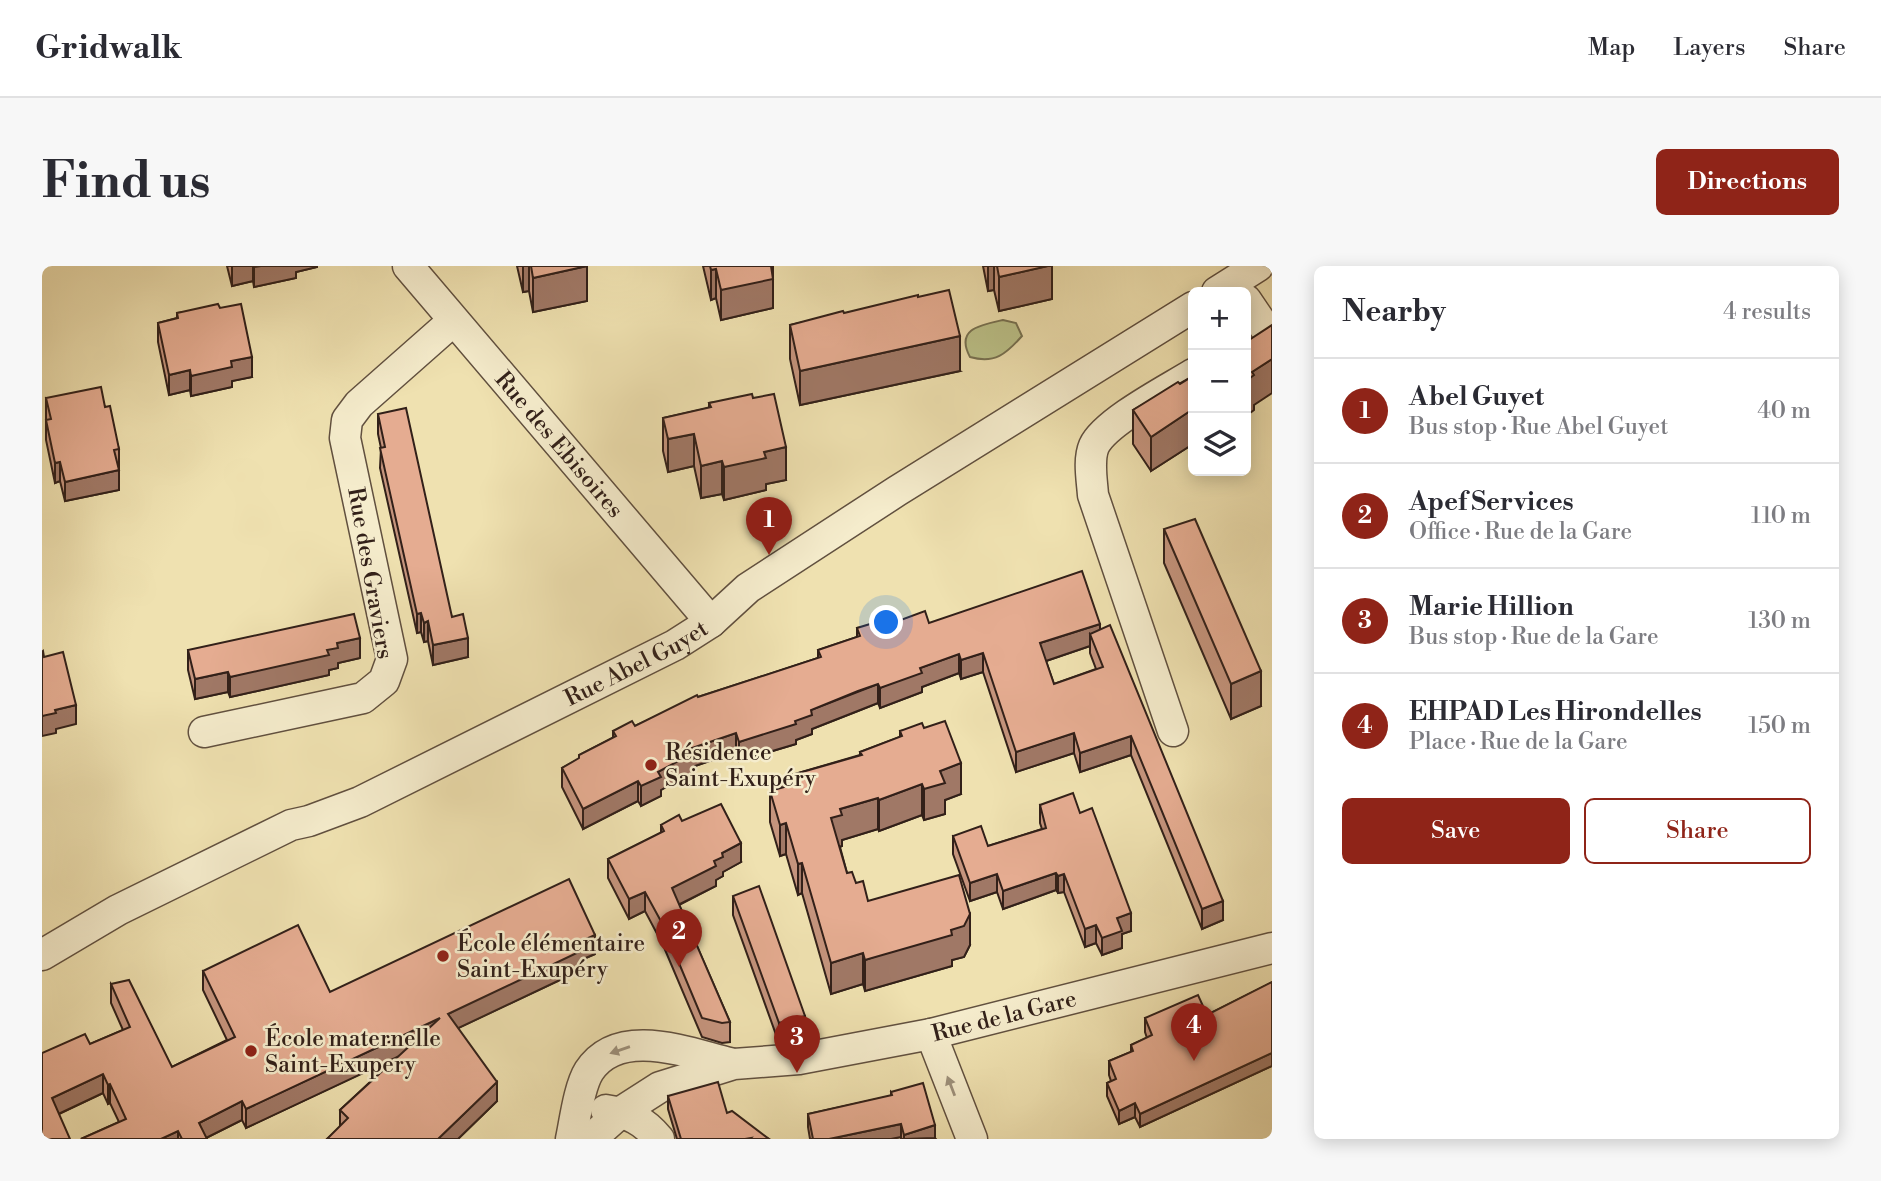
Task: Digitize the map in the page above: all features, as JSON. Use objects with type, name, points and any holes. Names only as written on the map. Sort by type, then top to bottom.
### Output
[{"type":"street","name":"Rue des Ebisoires","points":[[408,266],[711,622]]},
{"type":"street","points":[[1239,286],[1261,331]]},
{"type":"street","name":"Rue Abel Guyet","points":[[42,955],[118,909],[291,825],[360,802],[676,645],[711,622],[748,587],[1188,310]]},
{"type":"street","name":"Rue des Graviers","points":[[204,732],[363,698],[384,681],[392,659],[345,438],[347,420],[359,404],[453,321]]},
{"type":"street","points":[[1173,731],[1144,652],[1093,495],[1091,458],[1094,446],[1106,429],[1188,376]]},
{"type":"street","name":"Rue de la Gare","points":[[592,1139],[621,1112],[660,1087],[734,1064],[799,1059],[931,1034],[1272,948]]},
{"type":"street","points":[[931,1034],[972,1139]]},
{"type":"street","name":"Rue de la Gare","points":[[571,1139],[588,1072],[602,1057],[622,1048],[644,1044],[734,1064]]},
{"type":"street","points":[[666,1048],[673,1059],[674,1081]]},
{"type":"street","points":[[578,1105],[621,1112],[647,1125],[659,1139]]},
{"type":"green space","points":[[1003,320],[1016,323],[1022,336],[999,356],[986,359],[970,357],[966,348],[968,334],[978,327]]},
{"type":"building","points":[[531,266],[587,266],[533,278]]},
{"type":"building","points":[[710,266],[771,266],[773,279],[721,290],[716,269],[711,270]]},
{"type":"building","points":[[997,266],[1048,266],[999,277]]},
{"type":"building","points":[[949,290],[960,336],[800,371],[790,325],[843,311],[844,313]]},
{"type":"building","points":[[218,304],[220,308],[241,304],[252,357],[231,361],[232,367],[191,376],[190,370],[169,375],[158,323],[178,318],[177,313]]},
{"type":"building","points":[[1272,325],[1272,359],[1252,372],[1254,375],[1251,377],[1251,350],[1251,339]]},
{"type":"building","points":[[1188,379],[1188,412],[1151,437],[1133,410],[1178,382],[1180,384]]},
{"type":"building","points":[[101,387],[105,407],[110,406],[119,449],[114,450],[119,470],[65,482],[60,462],[55,463],[46,420],[51,419],[46,398]]},
{"type":"building","points":[[752,394],[753,398],[774,394],[786,447],[764,452],[766,458],[724,467],[722,461],[701,466],[694,434],[668,439],[663,418],[711,407],[709,403]]},
{"type":"building","points":[[406,408],[452,617],[463,614],[468,638],[433,645],[428,621],[424,623],[421,613],[417,614],[380,448],[385,447],[378,414]]},
{"type":"building","points":[[1195,519],[1261,671],[1231,684],[1164,529]]},
{"type":"building","points":[[1082,571],[1100,624],[1040,643],[1054,684],[1103,667],[1090,634],[1110,625],[1223,901],[1202,909],[1131,736],[1080,753],[1074,733],[1016,752],[983,653],[961,660],[959,654],[920,668],[922,673],[880,688],[878,684],[858,691],[811,710],[812,715],[795,721],[796,724],[739,742],[736,733],[692,748],[695,752],[658,772],[661,777],[641,786],[638,781],[583,809],[562,768],[579,758],[579,755],[616,736],[613,731],[632,721],[635,726],[697,695],[698,697],[821,657],[818,650],[860,636],[857,628],[880,621],[882,627],[925,611],[929,623]]},
{"type":"building","points":[[354,614],[360,638],[337,643],[338,648],[327,650],[329,655],[230,677],[228,672],[195,679],[188,650]]},
{"type":"building","points":[[42,652],[44,657],[63,652],[76,705],[42,716]]},
{"type":"building","points":[[945,721],[961,763],[940,771],[945,783],[924,789],[922,784],[879,800],[878,798],[840,809],[842,815],[831,818],[847,873],[852,872],[856,883],[863,881],[868,901],[959,875],[970,914],[964,926],[951,930],[952,935],[865,960],[863,953],[831,963],[802,863],[798,864],[786,823],[780,825],[770,791],[784,787],[781,778],[862,755],[860,752],[902,736],[900,731],[922,723],[924,728]]},
{"type":"building","points":[[1073,793],[1080,813],[1092,808],[1131,913],[1117,918],[1122,931],[1102,938],[1096,925],[1085,929],[1064,874],[1058,876],[1056,873],[1003,891],[997,874],[970,883],[953,836],[981,826],[988,846],[1046,828],[1040,805]]},
{"type":"building","points":[[721,804],[741,843],[722,853],[723,857],[714,861],[716,866],[672,888],[730,1022],[722,1023],[702,1018],[663,925],[645,892],[629,899],[608,859],[664,831],[661,825],[679,815],[682,821]]},
{"type":"building","points":[[569,879],[595,935],[577,943],[581,951],[448,1014],[497,1082],[438,1139],[327,1139],[348,1118],[340,1110],[440,1018],[246,1109],[242,1101],[199,1123],[207,1139],[182,1139],[178,1131],[161,1139],[81,1139],[126,1119],[103,1074],[52,1098],[70,1139],[42,1139],[42,1053],[85,1034],[90,1044],[130,1027],[111,984],[129,980],[172,1067],[235,1037],[203,971],[298,925],[330,992]]},
{"type":"building","points":[[759,886],[805,1016],[779,1023],[733,896]]},
{"type":"building","points":[[1272,982],[1272,1053],[1140,1114],[1135,1103],[1119,1111],[1107,1083],[1116,1079],[1109,1061],[1133,1051],[1131,1045],[1152,1035],[1145,1018],[1198,995],[1207,1015]]},
{"type":"building","points":[[718,1082],[727,1113],[732,1111],[769,1139],[681,1139],[668,1096]]},
{"type":"building","points":[[923,1083],[935,1125],[904,1135],[901,1124],[829,1139],[813,1139],[808,1114],[892,1095],[891,1092]]},
{"type":"place","name":"Abel Guyet","points":[[769,555]]},
{"type":"place","name":"Résidence Saint-Exupéry","points":[[651,765]]},
{"type":"place","name":"École élémentaire Saint-Exupéry","points":[[443,956]]},
{"type":"place","name":"Apef Services","points":[[679,967]]},
{"type":"place","name":"École maternelle Saint-Exupery","points":[[251,1051]]},
{"type":"place","name":"EHPAD Les Hirondelles","points":[[1194,1061]]},
{"type":"place","name":"Marie Hillion","points":[[797,1073]]}]
